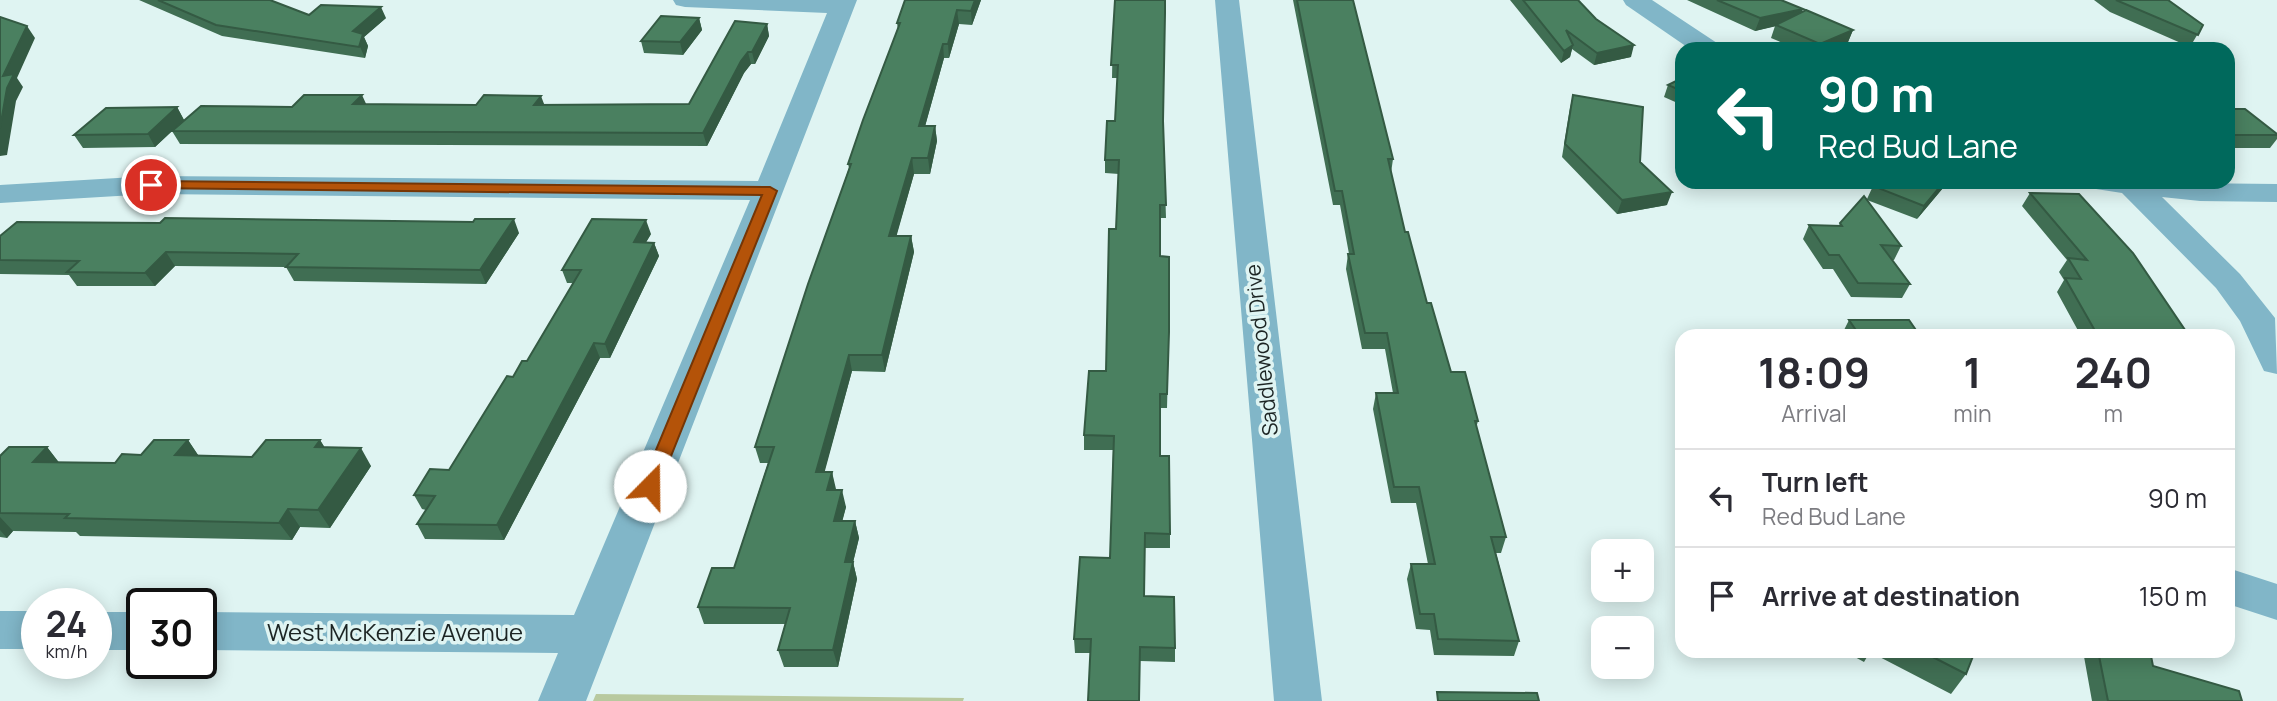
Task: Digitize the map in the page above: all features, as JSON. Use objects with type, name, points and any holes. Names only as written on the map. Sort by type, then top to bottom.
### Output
[{"type":"street","points":[[562,701],[844,3],[685,0]]},
{"type":"street","name":"Saddlewood Drive","points":[[1227,0],[1298,701]]},
{"type":"street","points":[[1635,0],[1698,42]]},
{"type":"street","points":[[0,194],[151,185],[770,191]]},
{"type":"street","points":[[2126,189],[2228,281],[2257,318],[2277,362]]},
{"type":"street","points":[[2170,189],[2200,192],[2277,192]]},
{"type":"street","points":[[2235,588],[2277,602]]},
{"type":"street","points":[[0,630],[21,630]]},
{"type":"street","name":"West McKenzie Avenue","points":[[217,631],[589,634]]},
{"type":"green space","points":[[596,694],[964,698],[963,701],[593,701]]},
{"type":"building","points":[[158,0],[270,0],[309,15],[321,5],[381,7],[353,31],[363,34],[359,47],[216,25]]},
{"type":"building","points":[[905,0],[975,0],[971,11],[957,10],[948,44],[943,44],[919,126],[935,126],[928,158],[912,158],[889,236],[911,236],[882,355],[849,355],[816,472],[832,472],[827,490],[842,490],[834,521],[855,521],[845,562],[853,562],[833,650],[778,650],[790,608],[698,607],[712,568],[734,568],[774,447],[755,447],[808,284],[851,164],[848,164],[863,120],[900,23],[897,23]]},
{"type":"building","points":[[1115,0],[1165,0],[1163,121],[1166,205],[1160,205],[1160,256],[1169,257],[1169,332],[1167,394],[1160,394],[1160,456],[1169,456],[1170,534],[1145,533],[1144,596],[1174,597],[1175,648],[1140,647],[1139,701],[1088,701],[1091,639],[1074,639],[1080,557],[1110,558],[1114,436],[1084,435],[1089,371],[1106,371],[1109,229],[1116,229],[1119,160],[1105,160],[1107,121],[1115,121],[1118,65],[1111,65]]},
{"type":"building","points":[[1297,0],[1353,0],[1393,159],[1388,159],[1405,232],[1408,232],[1427,303],[1431,303],[1451,372],[1465,372],[1478,421],[1475,421],[1506,537],[1491,537],[1519,641],[1438,639],[1434,614],[1420,614],[1411,564],[1435,564],[1419,487],[1394,487],[1376,393],[1398,393],[1387,333],[1365,333],[1348,254],[1354,254],[1342,191],[1335,191]]},
{"type":"building","points":[[1523,0],[1578,0],[1596,19],[1634,45],[1597,53],[1566,30],[1573,45],[1564,51]]},
{"type":"building","points":[[1717,0],[1781,0],[1803,9],[1760,18]]},
{"type":"building","points":[[2116,0],[2168,0],[2203,25],[2198,35]]},
{"type":"building","points":[[1806,10],[1853,30],[1825,42],[1815,42],[1776,25]]},
{"type":"building","points":[[661,16],[699,18],[680,42],[641,41]]},
{"type":"building","points":[[0,17],[27,26],[3,76],[14,74],[7,88],[0,128]]},
{"type":"building","points":[[735,21],[767,24],[752,52],[748,52],[741,61],[703,133],[172,131],[201,106],[292,107],[304,95],[362,95],[353,104],[476,105],[484,95],[541,96],[534,105],[689,104]]},
{"type":"building","points":[[1573,95],[1643,107],[1640,162],[1672,192],[1622,200],[1565,144]]},
{"type":"building","points":[[177,107],[148,134],[74,135],[106,108]]},
{"type":"building","points":[[2235,109],[2245,109],[2277,135],[2235,135]]},
{"type":"building","points":[[1881,189],[1938,189],[1924,206]]},
{"type":"building","points":[[2030,193],[2079,194],[2133,253],[2184,329],[2094,329],[2065,278],[2081,279],[2068,258],[2087,260]]},
{"type":"building","points":[[1864,196],[1901,246],[1881,245],[1910,284],[1858,283],[1839,255],[1829,255],[1809,225],[1842,226],[1840,223]]},
{"type":"building","points":[[165,218],[473,222],[475,219],[514,219],[480,270],[286,267],[298,254],[166,252],[145,273],[67,272],[79,261],[0,260],[0,236],[17,222],[160,223]]},
{"type":"building","points":[[592,219],[646,220],[634,242],[654,243],[605,344],[594,343],[497,525],[417,524],[435,496],[414,495],[430,469],[449,470],[507,376],[513,377],[522,361],[527,361],[581,270],[562,270]]},
{"type":"building","points":[[1849,320],[1909,320],[1915,329],[1855,329]]},
{"type":"building","points":[[154,440],[188,440],[175,455],[252,457],[266,440],[320,440],[315,447],[361,448],[318,510],[288,509],[279,523],[65,518],[69,514],[0,513],[0,456],[9,447],[47,447],[33,462],[115,463],[122,454],[141,455]]},
{"type":"building","points":[[1935,658],[1972,658],[1966,674]]},
{"type":"building","points":[[2099,658],[2151,658],[2153,666],[2239,691],[2242,701],[2108,701]]},
{"type":"building","points":[[1437,692],[1537,693],[1539,701],[1438,701]]},
{"type":"route","points":[[151,185],[770,191],[650,486]]}]
